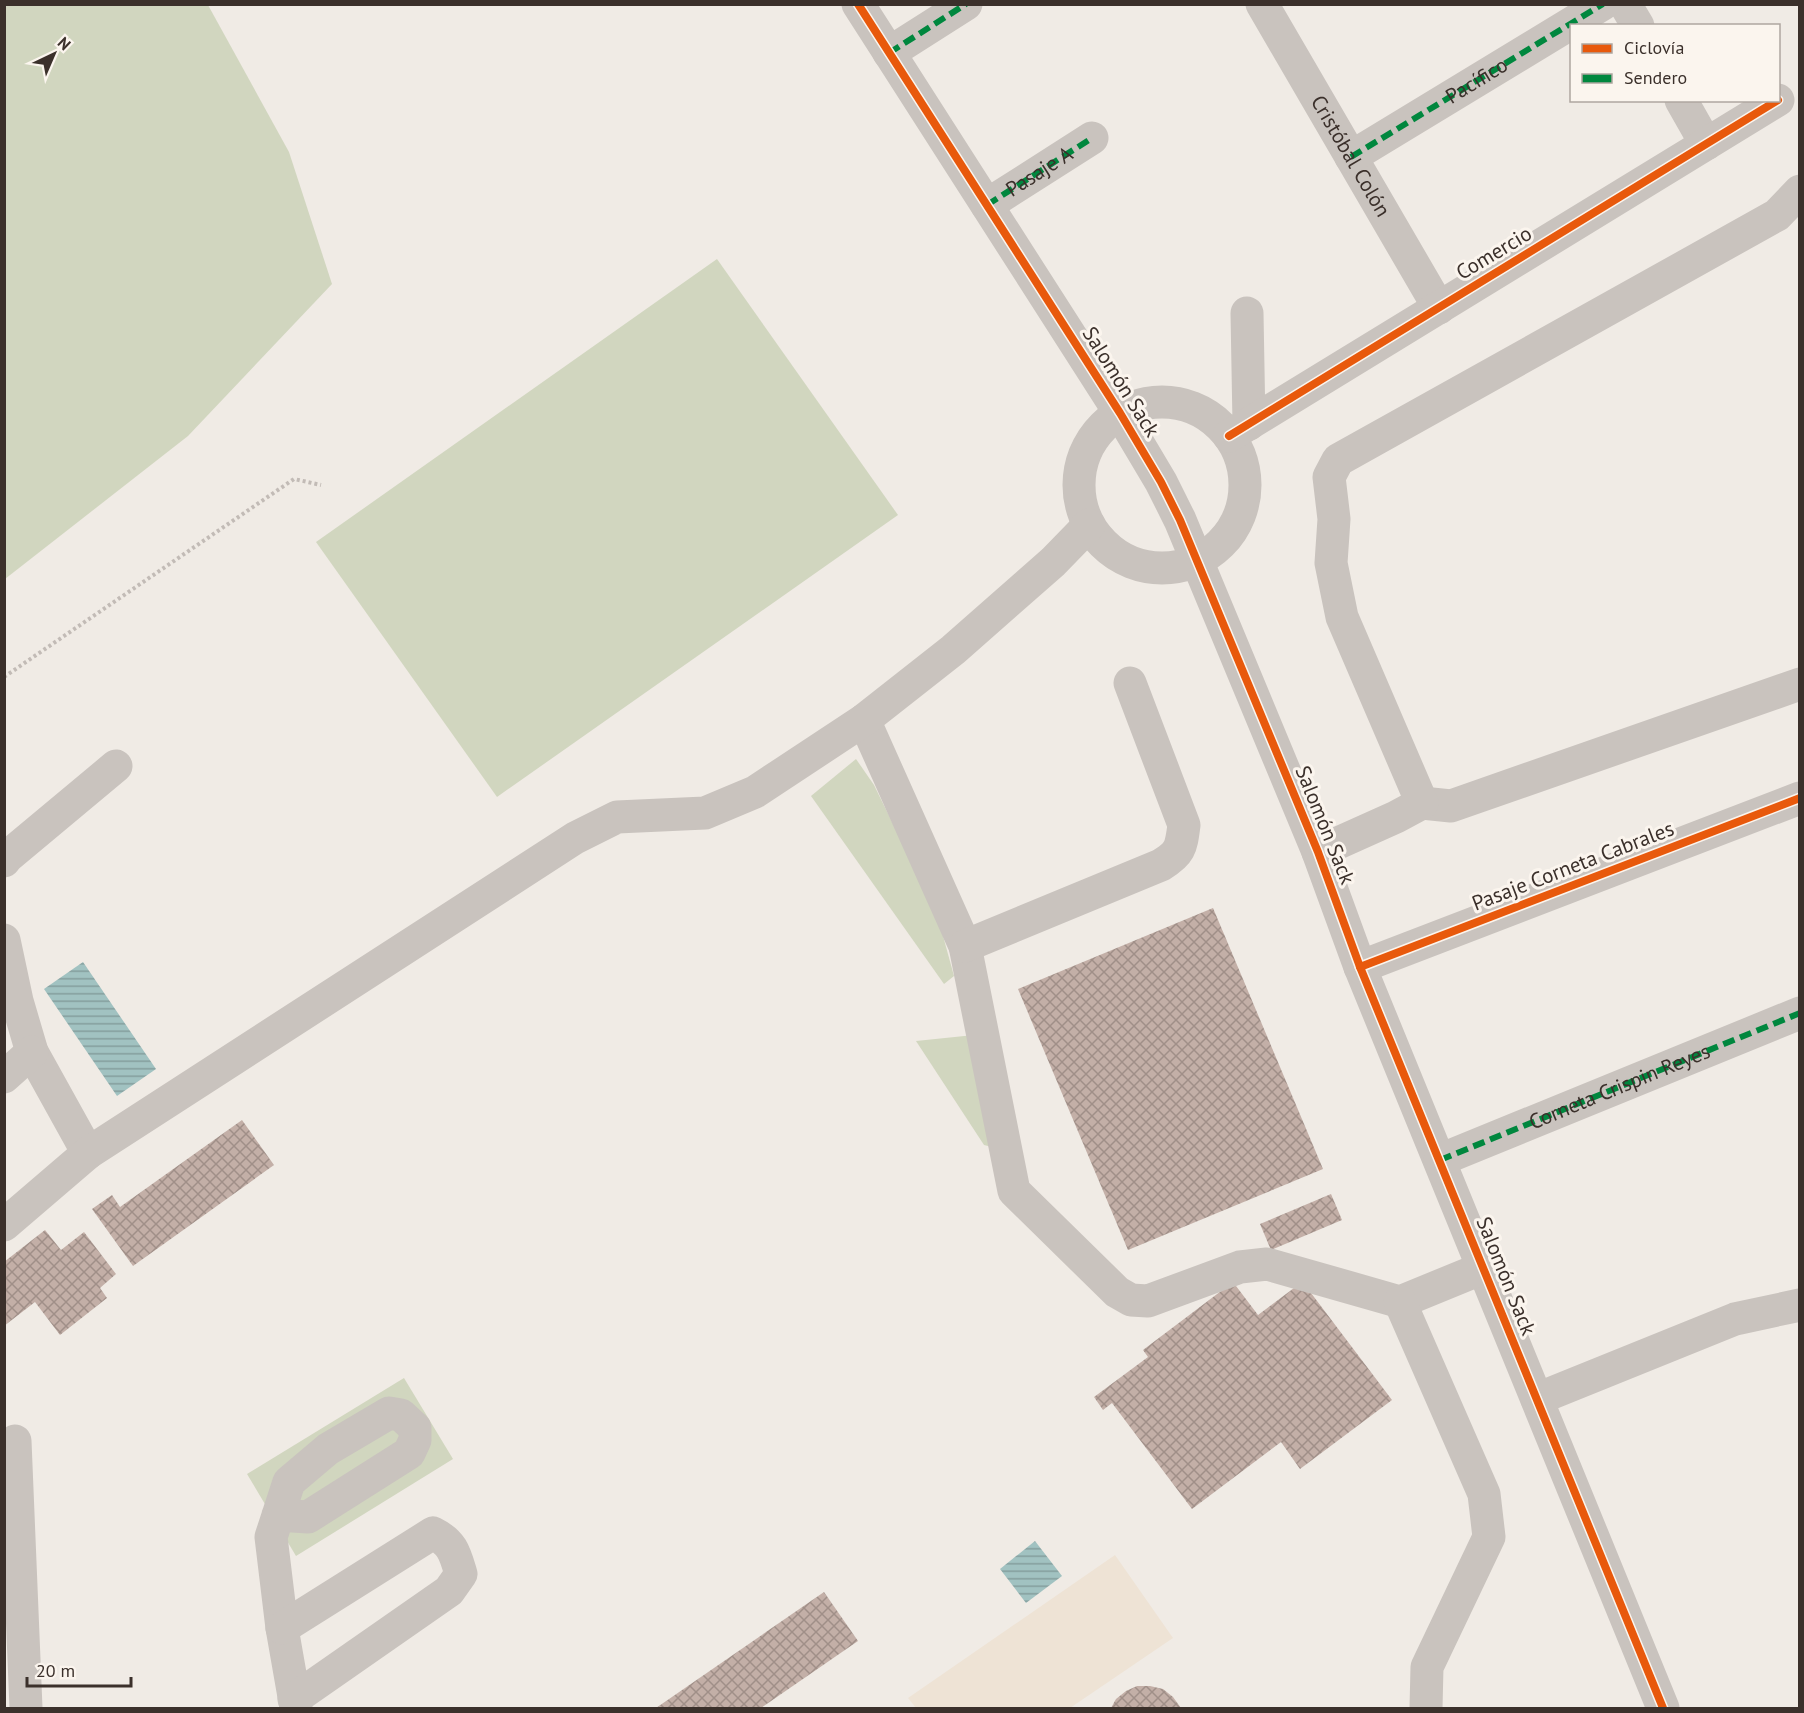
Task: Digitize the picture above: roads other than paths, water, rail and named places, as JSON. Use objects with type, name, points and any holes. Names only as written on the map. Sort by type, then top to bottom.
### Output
[{"type":"street","name":"Salomón Sack","points":[[858,4],[1120,413],[1161,482],[1197,561],[1318,852],[1360,967],[1663,1708]]},
{"type":"street","points":[[889,53],[966,4]]},
{"type":"street","name":"Cristóbal Colón","points":[[1262,4],[1439,308]]},
{"type":"street","name":"Pacífico","points":[[1570,24],[1603,4]]},
{"type":"street","points":[[1625,4],[1637,24]]},
{"type":"street","name":"Pacífico","points":[[1351,157],[1570,24]]},
{"type":"street","name":"Comercio","points":[[1780,99],[1800,87]]},
{"type":"street","points":[[1682,102],[1706,144]]},
{"type":"street","name":"Comercio","points":[[1239,430],[1775,102]]},
{"type":"street","name":"Pasaje A","points":[[987,205],[1092,138]]},
{"type":"street","points":[[1422,803],[1342,617],[1330,563],[1334,519],[1329,477],[1338,460],[1797,203]]},
{"type":"street","points":[[1239,430],[1218,423],[1203,413],[1179,404],[1153,402],[1120,413],[1105,424],[1093,438],[1085,453],[1080,471],[1079,489],[1082,507],[1089,525],[1112,552],[1128,561],[1162,568],[1180,567],[1197,561],[1213,551],[1237,524],[1246,488],[1239,452],[1239,430],[1247,313]]},
{"type":"street","points":[[4,1225],[88,1153],[575,838],[617,817],[705,813],[755,792],[864,720],[953,650],[1053,562],[1089,525]]},
{"type":"street","points":[[965,946],[1161,865],[1174,857],[1181,846],[1184,825],[1130,683]]},
{"type":"street","points":[[1318,852],[1396,818],[1422,803],[1451,806],[1800,684]]},
{"type":"street","points":[[864,720],[965,946],[1014,1191],[1117,1292],[1131,1300],[1148,1301],[1240,1267],[1267,1264],[1401,1302],[1483,1268]]},
{"type":"street","points":[[4,861],[116,766]]},
{"type":"street","name":"Pasaje Corneta Cabrales","points":[[1360,967],[1800,798]]},
{"type":"street","points":[[4,940],[17,1001],[32,1052],[88,1153]]},
{"type":"street","name":"Corneta Crispin Reyes","points":[[1440,1160],[1800,1013]]},
{"type":"street","points":[[4,1077],[32,1052]]},
{"type":"street","points":[[1401,1302],[1484,1494],[1489,1537],[1427,1667],[1426,1708]]},
{"type":"street","points":[[1537,1400],[1735,1319],[1800,1305]]},
{"type":"street","points":[[15,1441],[26,1708]]},
{"type":"street","points":[[278,1515],[271,1537],[282,1628],[295,1704],[449,1591],[461,1574],[455,1554],[446,1539],[433,1533],[282,1628]]},
{"type":"water","points":[[83,962],[156,1069],[117,1096],[44,989]]},
{"type":"water","points":[[1035,1541],[1062,1576],[1026,1603],[1000,1569]]}]
